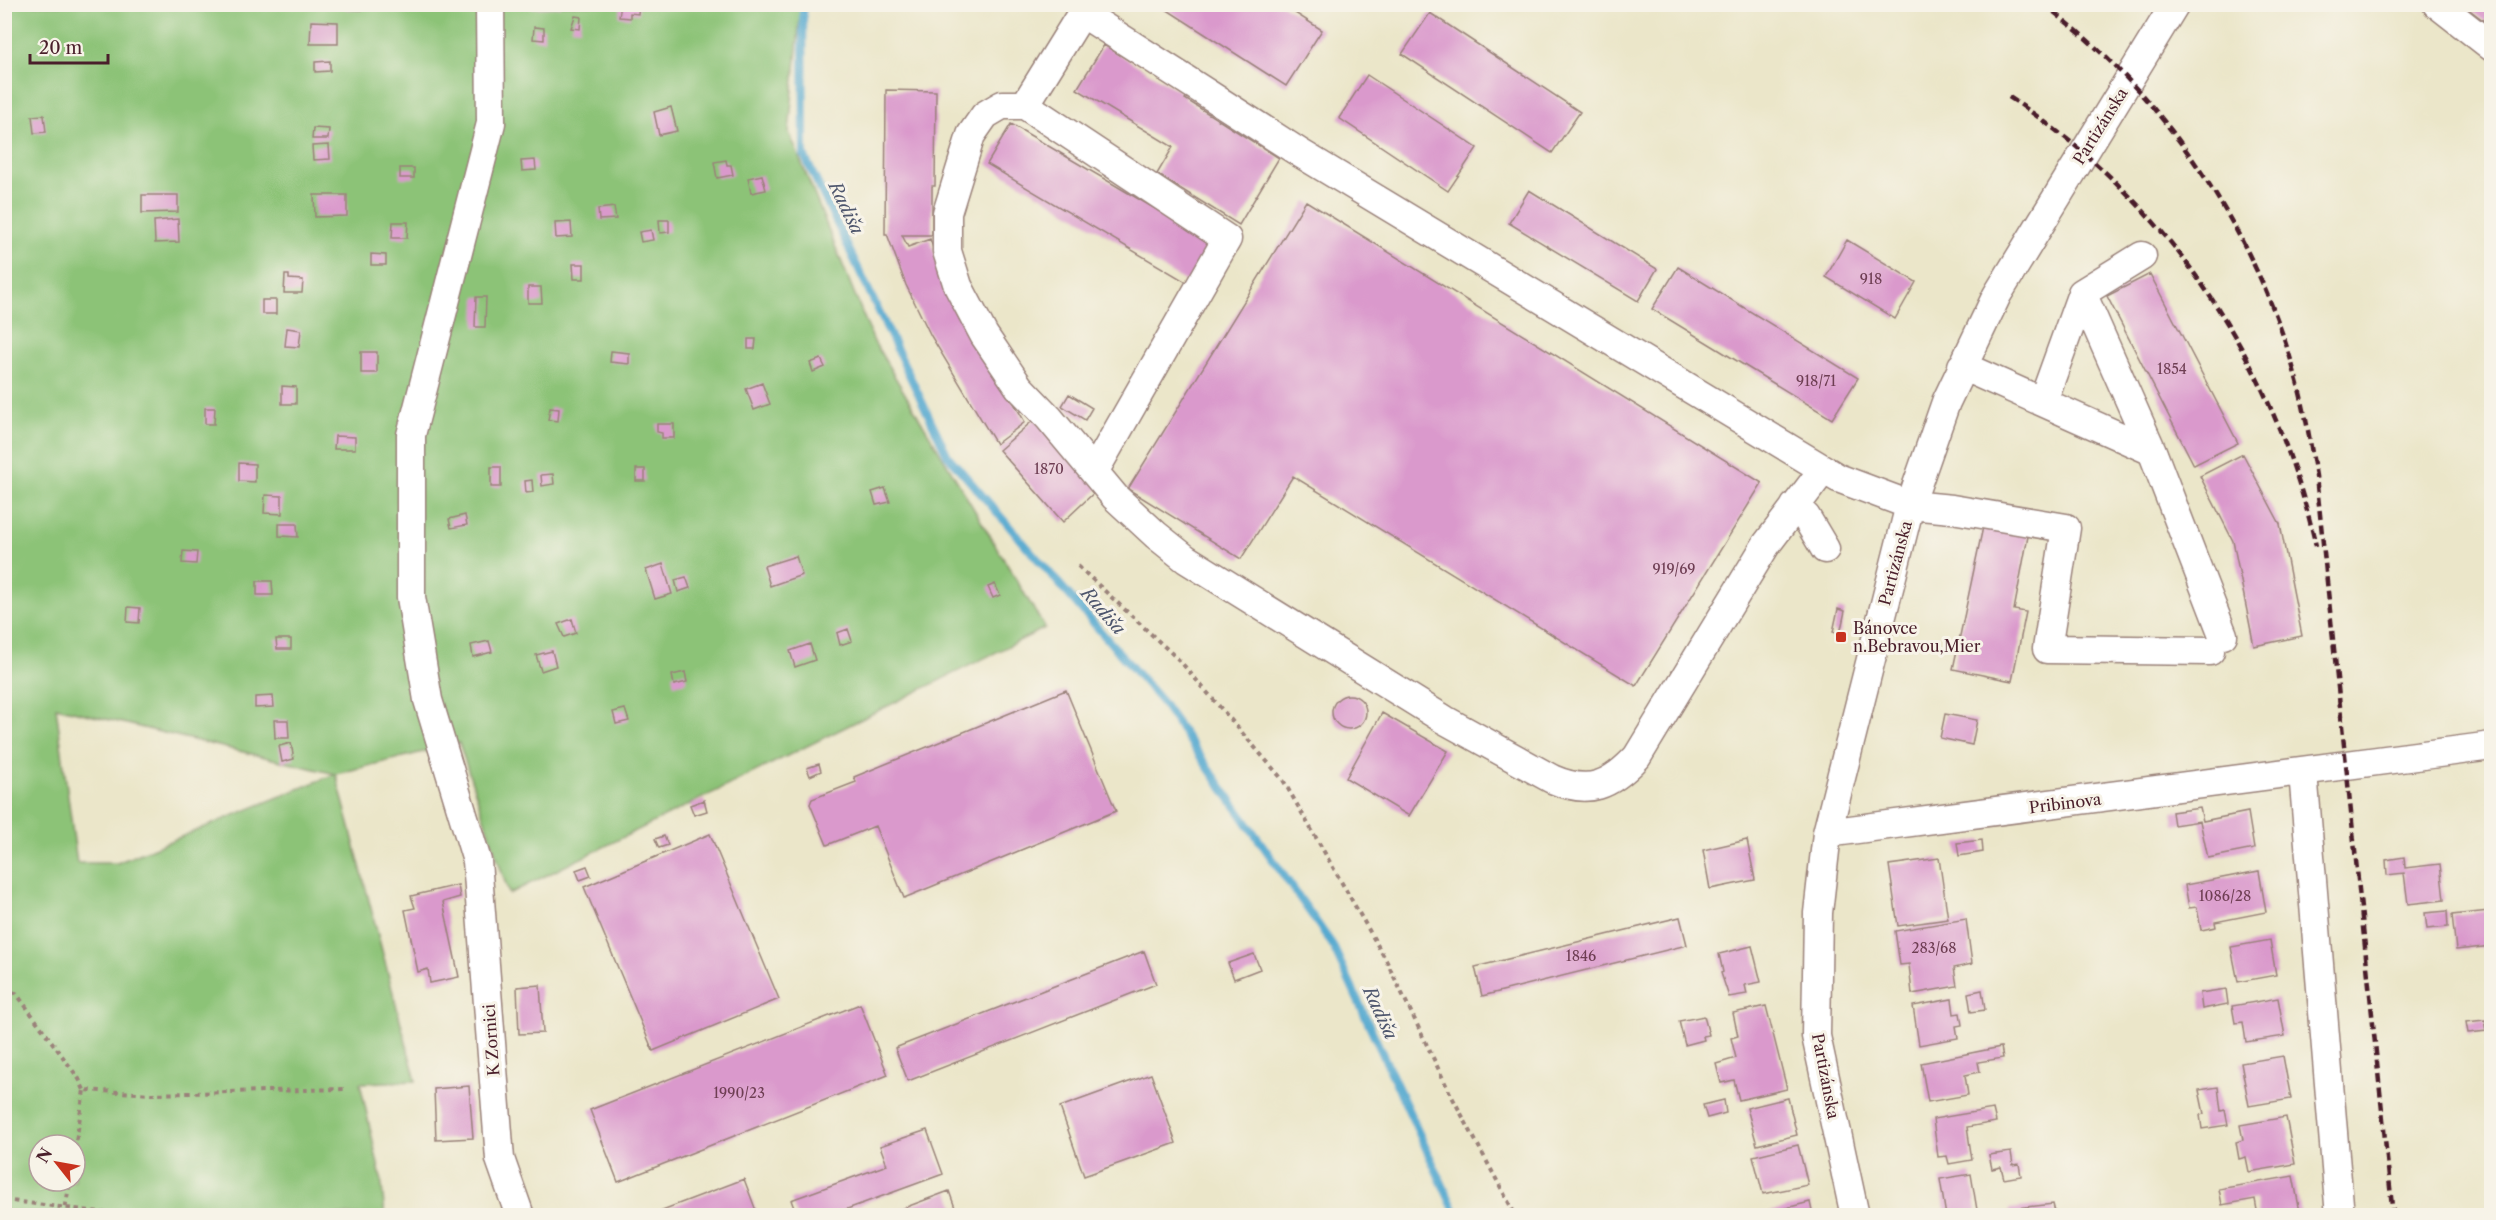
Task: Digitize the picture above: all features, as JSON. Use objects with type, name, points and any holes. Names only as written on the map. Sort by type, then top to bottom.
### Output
[{"type":"street","name":"K Zornici","points":[[490,4],[491,123],[411,435],[411,597],[428,700],[477,861],[500,1160],[520,1215]]},
{"type":"street","name":"Partizánska","points":[[1855,1215],[1816,1036],[1818,913],[1827,833],[1910,505],[1927,452],[1962,366],[1997,295],[2175,4]]},
{"type":"street","points":[[2437,4],[2492,47]]},
{"type":"street","points":[[1025,105],[1074,9],[1300,153],[1823,470],[1851,484],[1910,505],[1952,509],[2066,528],[2047,649],[2217,643],[2152,450],[2082,293]]},
{"type":"street","points":[[1094,472],[1227,239],[1025,105],[1002,105],[985,115],[971,135],[947,213],[947,251],[958,286],[984,335],[1019,387],[1049,418],[1094,472],[1115,497],[1186,559],[1445,720],[1552,779],[1570,787],[1590,788],[1606,782],[1625,769],[1637,757],[1766,544],[1823,470]]},
{"type":"street","points":[[2043,401],[2082,293],[2142,256]]},
{"type":"street","points":[[1962,366],[2152,450]]},
{"type":"street","points":[[1795,506],[1806,518],[1825,549]]},
{"type":"street","name":"Pribinova","points":[[1827,833],[2492,746]]},
{"type":"street","points":[[2303,772],[2340,1215]]},
{"type":"path","points":[[1078,566],[1180,661],[1283,780],[1386,960],[1450,1094],[1516,1215]]},
{"type":"path","points":[[4,991],[16,993],[79,1079],[84,1090],[77,1133]]},
{"type":"path","points":[[84,1090],[152,1094],[344,1089]]},
{"type":"path","points":[[64,1215],[68,1193]]},
{"type":"path","points":[[4,1200],[131,1215]]},
{"type":"green space","points":[[5,5],[801,5],[789,132],[874,342],[1045,628],[509,894],[459,743],[336,774],[416,1081],[360,1083],[381,1178],[385,1215],[5,1216]],"holes":[[[56,707],[335,774],[117,863],[77,863]]]},
{"type":"building","points":[[345,4],[361,4],[361,10],[345,9]]},
{"type":"building","points":[[532,4],[560,4],[560,7],[532,8]]},
{"type":"building","points":[[621,4],[639,4],[638,14],[630,13],[630,18],[619,17]]},
{"type":"building","points":[[1158,4],[1281,4],[1322,30],[1286,86]]},
{"type":"building","points":[[2462,4],[2492,4],[2492,27]]},
{"type":"building","points":[[1430,13],[1580,112],[1552,153],[1402,54]]},
{"type":"building","points":[[575,16],[581,17],[580,29],[571,28]]},
{"type":"building","points":[[311,21],[338,22],[338,44],[310,44]]},
{"type":"building","points":[[534,27],[544,28],[544,40],[533,39]]},
{"type":"building","points":[[1104,45],[1187,96],[1185,99],[1279,158],[1239,225],[1157,174],[1173,147],[1077,89]]},
{"type":"building","points":[[330,61],[330,71],[315,72],[315,62]]},
{"type":"building","points":[[1367,75],[1477,148],[1448,191],[1339,118]]},
{"type":"building","points":[[886,90],[936,91],[932,235],[902,235],[908,247],[930,239],[951,304],[969,326],[1025,422],[996,444],[931,336],[906,285],[887,234],[885,234]]},
{"type":"building","points":[[671,107],[677,131],[659,135],[654,112]]},
{"type":"building","points":[[44,115],[46,132],[34,133],[32,116]]},
{"type":"building","points":[[1011,124],[1215,244],[1191,285],[987,164]]},
{"type":"building","points":[[313,128],[329,129],[328,139],[312,139]]},
{"type":"building","points":[[329,145],[330,159],[313,160],[312,146]]},
{"type":"building","points":[[535,160],[536,170],[522,171],[521,161]]},
{"type":"building","points":[[726,160],[727,165],[731,165],[733,175],[717,178],[714,162]]},
{"type":"building","points":[[400,168],[414,168],[414,178],[400,178]]},
{"type":"building","points":[[762,175],[766,190],[751,193],[748,178]]},
{"type":"building","points":[[1529,190],[1657,269],[1638,301],[1509,223]]},
{"type":"building","points":[[142,195],[178,195],[178,212],[142,213]]},
{"type":"building","points":[[314,195],[347,195],[347,216],[315,217]]},
{"type":"building","points":[[1306,201],[1762,483],[1636,686],[1293,476],[1241,559],[1128,489]]},
{"type":"building","points":[[614,207],[616,219],[599,220],[598,209]]},
{"type":"building","points":[[178,219],[179,242],[155,243],[154,221]]},
{"type":"building","points":[[659,220],[669,220],[669,232],[660,233]]},
{"type":"building","points":[[393,222],[408,222],[407,238],[392,238]]},
{"type":"building","points":[[571,222],[572,237],[556,238],[555,223]]},
{"type":"building","points":[[651,230],[653,240],[641,242],[639,232]]},
{"type":"building","points":[[1847,240],[1916,282],[1895,319],[1826,277]]},
{"type":"building","points":[[371,254],[386,255],[386,265],[371,265]]},
{"type":"building","points":[[573,264],[584,264],[584,279],[574,279]]},
{"type":"building","points":[[1678,267],[1858,378],[1832,419],[1652,309]]},
{"type":"building","points":[[2150,274],[2238,443],[2194,465],[2107,296]]},
{"type":"building","points":[[285,275],[289,275],[289,279],[303,280],[302,293],[284,293]]},
{"type":"building","points":[[528,287],[541,287],[542,303],[528,303]]},
{"type":"building","points":[[476,297],[486,297],[485,327],[475,327]]},
{"type":"building","points":[[262,300],[276,300],[276,314],[262,314]]},
{"type":"building","points":[[287,328],[301,330],[299,347],[285,346]]},
{"type":"building","points":[[748,339],[756,339],[755,349],[748,349]]},
{"type":"building","points":[[611,351],[629,353],[629,364],[610,362]]},
{"type":"building","points":[[361,352],[377,352],[377,373],[361,373]]},
{"type":"building","points":[[821,359],[825,367],[813,372],[810,363]]},
{"type":"building","points":[[762,383],[770,404],[754,410],[746,389]]},
{"type":"building","points":[[282,386],[296,387],[296,404],[282,404]]},
{"type":"building","points":[[1069,394],[1092,408],[1085,420],[1062,406]]},
{"type":"building","points":[[205,408],[215,408],[214,424],[205,424]]},
{"type":"building","points":[[550,408],[559,409],[558,421],[548,420]]},
{"type":"building","points":[[1036,418],[1099,488],[1063,522],[999,450]]},
{"type":"building","points":[[657,424],[674,424],[674,438],[662,438],[662,433],[657,432]]},
{"type":"building","points":[[335,436],[355,437],[355,449],[334,449]]},
{"type":"building","points":[[2243,454],[2280,524],[2302,636],[2254,646],[2233,541],[2200,476]]},
{"type":"building","points":[[239,463],[255,464],[255,482],[239,481]]},
{"type":"building","points":[[491,467],[501,467],[501,487],[491,487]]},
{"type":"building","points":[[636,469],[645,469],[645,481],[636,481]]},
{"type":"building","points":[[553,474],[554,484],[542,486],[541,475]]},
{"type":"building","points":[[532,480],[533,492],[526,493],[525,481]]},
{"type":"building","points":[[885,488],[890,502],[876,505],[872,492]]},
{"type":"building","points":[[265,495],[282,496],[282,514],[264,513]]},
{"type":"building","points":[[465,515],[467,525],[451,528],[449,519]]},
{"type":"building","points":[[1984,522],[2029,531],[2014,610],[2026,612],[2012,681],[1953,669]]},
{"type":"building","points":[[279,524],[297,524],[298,537],[279,536]]},
{"type":"building","points":[[183,551],[197,552],[196,564],[182,563]]},
{"type":"building","points":[[796,556],[802,575],[770,586],[764,566]]},
{"type":"building","points":[[663,564],[672,594],[655,599],[646,570]]},
{"type":"building","points":[[686,577],[690,588],[678,592],[675,580]]},
{"type":"building","points":[[257,581],[272,581],[273,595],[257,595]]},
{"type":"building","points":[[995,584],[1000,595],[993,598],[988,587]]},
{"type":"building","points":[[128,607],[140,608],[139,623],[127,622]]},
{"type":"building","points":[[1838,609],[1845,611],[1840,634],[1833,632]]},
{"type":"building","points":[[572,619],[576,633],[564,637],[558,624]]},
{"type":"building","points":[[848,629],[852,641],[840,645],[837,633]]},
{"type":"building","points":[[276,639],[291,639],[291,649],[277,649]]},
{"type":"building","points":[[489,641],[492,652],[473,657],[471,645]]},
{"type":"building","points":[[810,644],[815,660],[795,667],[790,651]]},
{"type":"building","points":[[552,651],[556,666],[541,671],[536,655]]},
{"type":"building","points":[[685,672],[687,682],[674,685],[672,675]]},
{"type":"building","points":[[1066,690],[1116,811],[904,898],[875,826],[827,845],[810,804],[812,799],[856,782],[854,777]]},
{"type":"building","points":[[1349,695],[1361,700],[1366,712],[1361,724],[1349,729],[1337,724],[1332,712],[1337,700]]},
{"type":"building","points":[[273,696],[274,707],[255,708],[255,697]]},
{"type":"building","points":[[625,709],[629,721],[616,724],[613,712]]},
{"type":"building","points":[[1382,713],[1448,751],[1409,816],[1346,778]]},
{"type":"building","points":[[1945,714],[1977,720],[1972,745],[1940,738]]},
{"type":"building","points":[[274,720],[288,720],[289,738],[275,738]]},
{"type":"building","points":[[291,743],[294,759],[282,762],[279,746]]},
{"type":"building","points":[[819,764],[821,771],[810,776],[807,768]]},
{"type":"building","points":[[704,800],[707,811],[694,815],[690,805]]},
{"type":"building","points":[[2200,808],[2203,821],[2248,812],[2254,849],[2208,858],[2200,821],[2174,825],[2172,812]]},
{"type":"building","points":[[710,834],[779,999],[653,1051],[584,887]]},
{"type":"building","points":[[664,836],[668,845],[659,848],[655,839]]},
{"type":"building","points":[[1747,840],[1755,880],[1710,889],[1703,850]]},
{"type":"building","points":[[1982,840],[1983,852],[1959,856],[1957,843]]},
{"type":"building","points":[[2404,857],[2405,868],[2440,864],[2444,900],[2408,904],[2404,873],[2387,875],[2386,860]]},
{"type":"building","points":[[1939,858],[1948,919],[1898,926],[1889,865]]},
{"type":"building","points":[[587,866],[591,876],[580,880],[576,870]]},
{"type":"building","points":[[2259,871],[2266,912],[2215,922],[2216,927],[2201,930],[2197,907],[2189,908],[2185,885]]},
{"type":"building","points":[[458,885],[460,897],[443,902],[459,977],[430,983],[428,969],[418,972],[405,910],[415,908],[411,896]]},
{"type":"building","points":[[2447,911],[2448,927],[2427,929],[2425,913]]},
{"type":"building","points":[[2489,911],[2492,946],[2456,950],[2452,915]]},
{"type":"building","points":[[1680,917],[1687,945],[1482,996],[1475,967]]},
{"type":"building","points":[[1966,919],[1972,964],[1954,968],[1957,986],[1912,994],[1909,964],[1900,965],[1895,931]]},
{"type":"building","points":[[2270,940],[2276,975],[2238,982],[2231,947]]},
{"type":"building","points":[[1752,946],[1761,982],[1745,985],[1747,994],[1729,997],[1721,973],[1723,972],[1719,954]]},
{"type":"building","points":[[1144,951],[1156,984],[908,1081],[895,1048]]},
{"type":"building","points":[[1254,954],[1260,969],[1234,979],[1228,963]]},
{"type":"building","points":[[540,985],[543,1033],[519,1034],[517,987]]},
{"type":"building","points":[[2226,989],[2228,1004],[2202,1009],[2200,993]]},
{"type":"building","points":[[1982,990],[1985,1010],[1971,1012],[1968,993]]},
{"type":"building","points":[[2278,998],[2285,1036],[2246,1042],[2243,1022],[2235,1023],[2232,1006]]},
{"type":"building","points":[[1952,999],[1954,1014],[1960,1013],[1962,1025],[1956,1026],[1958,1038],[1919,1045],[1913,1006]]},
{"type":"building","points":[[860,1004],[888,1075],[618,1182],[590,1110]]},
{"type":"building","points":[[1766,1006],[1787,1089],[1739,1100],[1734,1080],[1721,1083],[1716,1064],[1736,1058],[1731,1038],[1738,1036],[1733,1013]]},
{"type":"building","points":[[1704,1016],[1709,1035],[1703,1036],[1704,1040],[1685,1045],[1679,1021]]},
{"type":"building","points":[[2485,1020],[2487,1031],[2468,1033],[2466,1022]]},
{"type":"building","points":[[2001,1047],[2003,1058],[1978,1062],[1980,1072],[1965,1075],[1968,1095],[1928,1102],[1921,1063]]},
{"type":"building","points":[[2283,1056],[2291,1099],[2249,1106],[2241,1063]]},
{"type":"building","points":[[1151,1074],[1176,1143],[1084,1176],[1060,1107]]},
{"type":"building","points":[[469,1086],[473,1138],[436,1140],[434,1089]]},
{"type":"building","points":[[2218,1087],[2221,1111],[2225,1110],[2228,1125],[2202,1129],[2200,1115],[2204,1114],[2199,1090]]},
{"type":"building","points":[[1788,1098],[1797,1135],[1757,1145],[1747,1108]]},
{"type":"building","points":[[1724,1100],[1726,1113],[1707,1118],[1703,1105]]},
{"type":"building","points":[[1993,1109],[1996,1122],[1967,1127],[1972,1160],[1949,1164],[1947,1156],[1938,1157],[1933,1119]]},
{"type":"building","points":[[2286,1117],[2295,1164],[2249,1172],[2246,1157],[2239,1159],[2236,1142],[2243,1140],[2240,1125]]},
{"type":"building","points":[[927,1130],[943,1174],[828,1216],[797,1216],[791,1200],[887,1165],[880,1146]]},
{"type":"building","points":[[1798,1145],[1808,1185],[1763,1194],[1753,1156]]},
{"type":"building","points":[[2011,1152],[2013,1165],[2019,1164],[2021,1176],[2004,1179],[2001,1167],[1992,1169],[1989,1155]]},
{"type":"building","points":[[1971,1174],[1978,1216],[1961,1216],[1961,1213],[1946,1216],[1940,1179]]},
{"type":"building","points":[[2293,1176],[2300,1212],[2281,1216],[2258,1216],[2255,1199],[2222,1205],[2219,1189]]},
{"type":"building","points":[[744,1179],[758,1216],[649,1216],[649,1215]]},
{"type":"building","points":[[949,1191],[958,1216],[885,1216],[885,1215]]},
{"type":"building","points":[[1810,1202],[1813,1216],[1758,1216],[1758,1215]]},
{"type":"building","points":[[2053,1204],[2056,1216],[2010,1216],[2009,1209]]},
{"type":"waterway","name":"Radiša","points":[[803,4],[804,155],[948,456],[1162,702],[1332,944],[1457,1216]]},
{"type":"railway","points":[[2043,4],[2086,39],[2127,79],[2165,122],[2199,169],[2230,218],[2256,269],[2278,321],[2295,374],[2316,476],[2393,1216]]},
{"type":"railway","points":[[2009,97],[2066,139],[2118,185],[2165,236],[2206,291],[2242,350],[2272,412],[2297,478],[2316,546]]},
{"type":"place","name":"Bánovce n.Bebravou,Mier","points":[[1841,637]]}]
